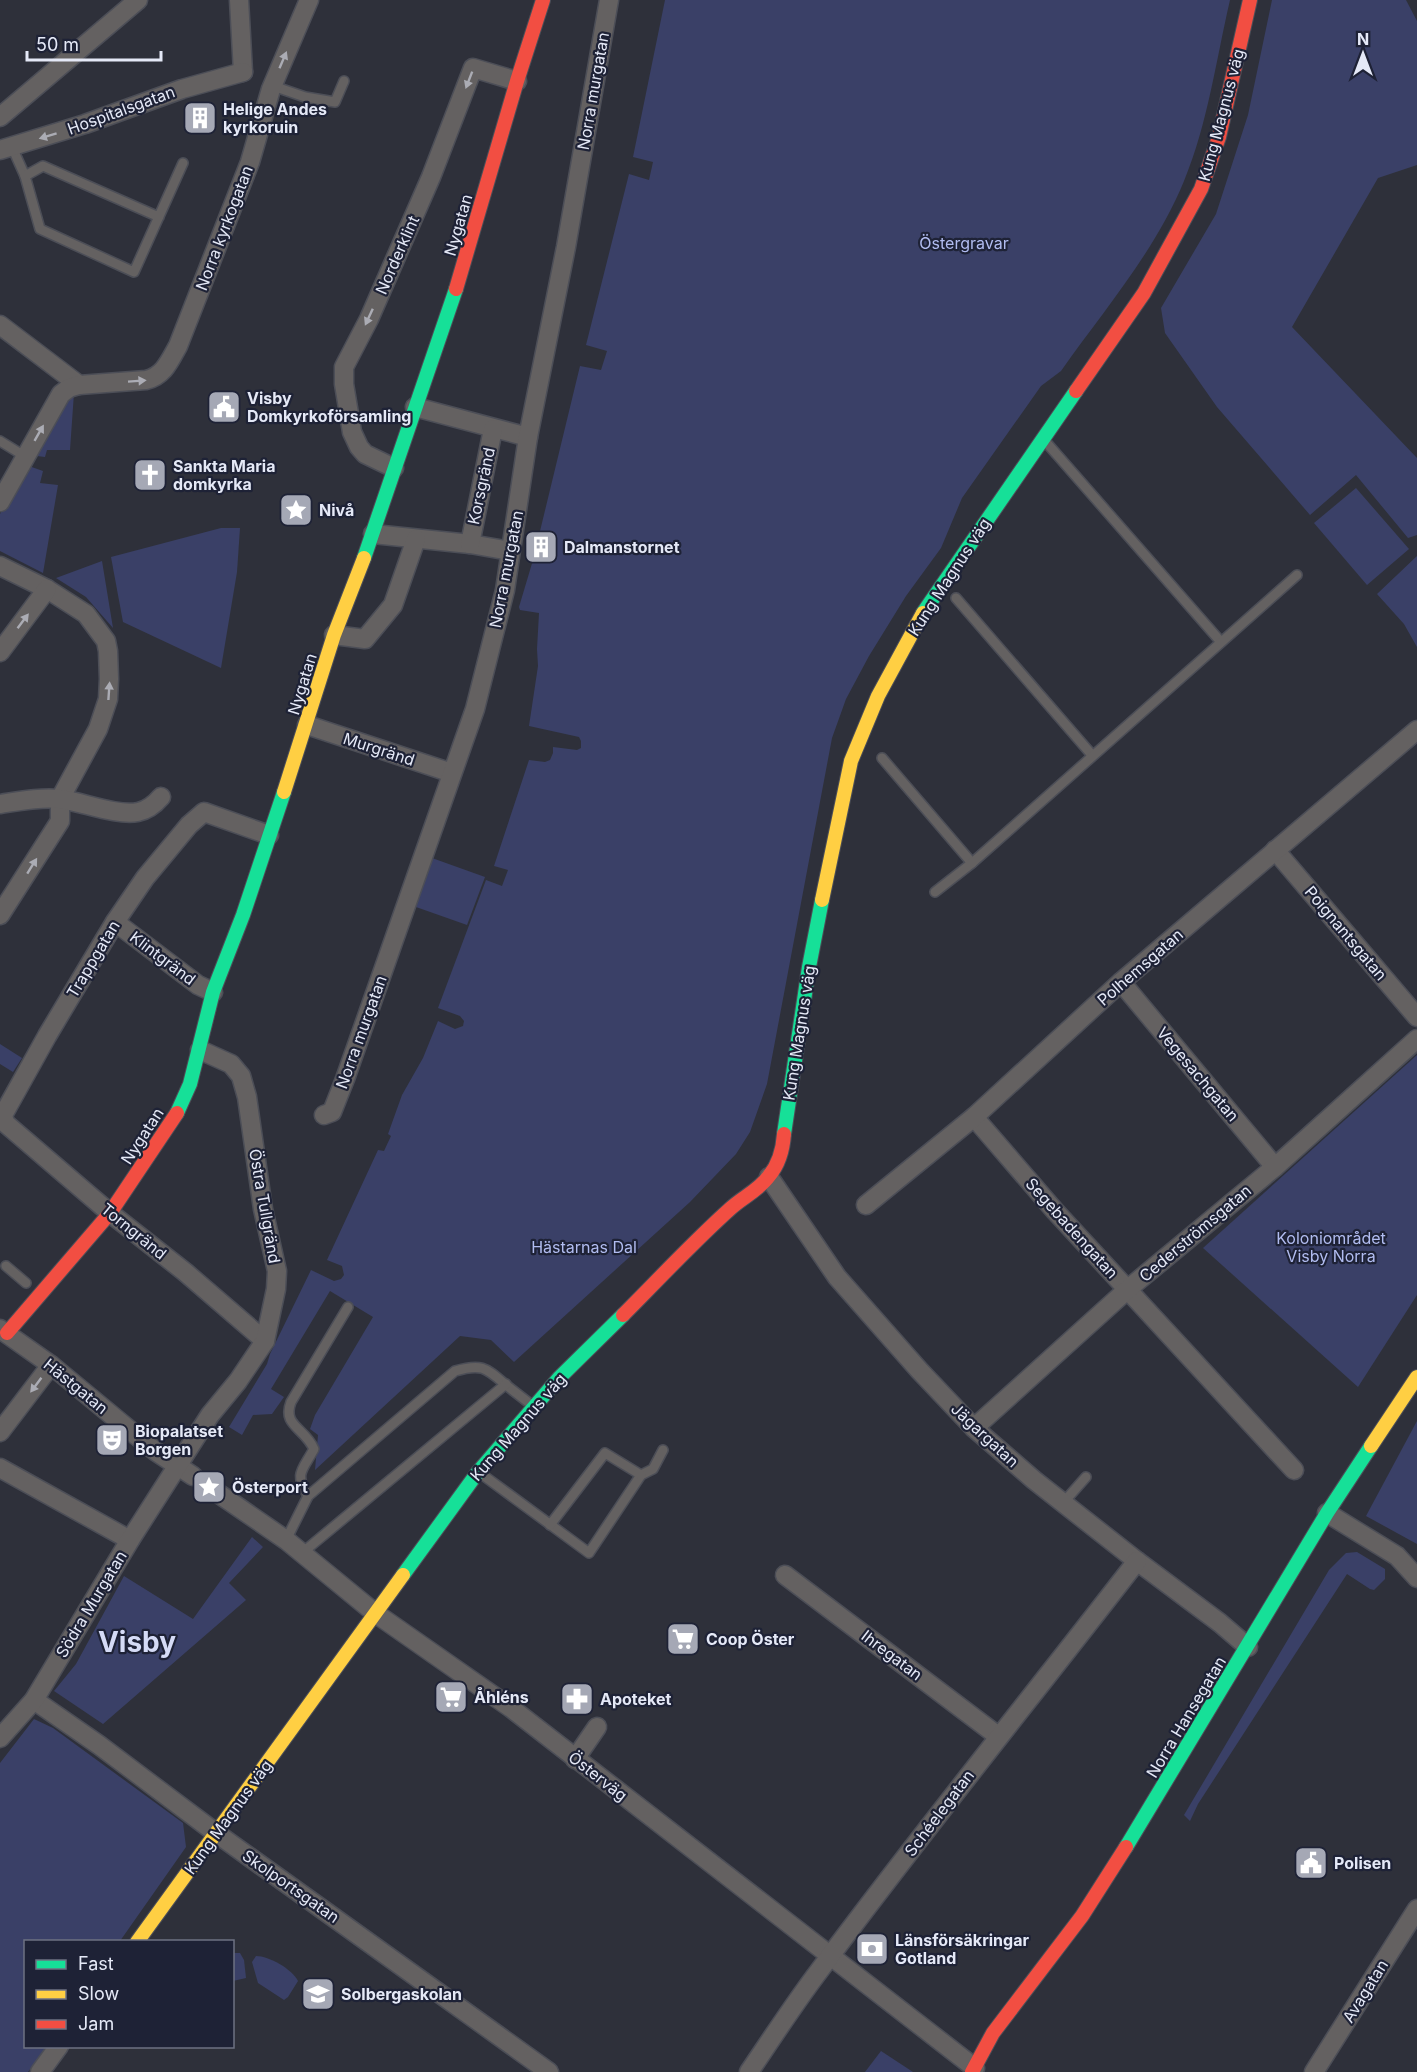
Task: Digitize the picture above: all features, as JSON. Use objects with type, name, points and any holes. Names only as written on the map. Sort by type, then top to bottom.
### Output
[{"type":"street","points":[[0,117],[138,0]]},
{"type":"street","points":[[238,0],[243,72],[272,88]]},
{"type":"street","name":"Norra kyrkogatan","points":[[79,385],[153,379],[166,368],[178,346],[250,162],[272,88],[309,0]]},
{"type":"street","name":"Nygatan","points":[[4,1331],[110,1213],[176,1116],[190,1084],[213,992],[243,915],[307,725],[334,635],[373,534],[463,269],[517,81],[543,0]]},
{"type":"street","name":"Norra murgatan","points":[[324,1115],[332,1112],[345,1079],[475,709],[505,591],[528,437],[566,246],[609,0]]},
{"type":"street","name":"Kung Magnus väg","points":[[138,1940],[478,1472],[559,1378],[732,1207],[770,1177],[783,1147],[809,967],[832,845],[851,761],[878,696],[928,603],[1144,293],[1201,189],[1219,137],[1250,0]]},
{"type":"street","name":"Norderklint","points":[[394,468],[365,454],[359,447],[351,423],[344,384],[345,367],[369,319],[431,177],[473,68],[517,81]]},
{"type":"street","name":"Hospitalsgatan","points":[[6,148],[85,124],[182,89],[243,72]]},
{"type":"street","points":[[0,325],[79,385]]},
{"type":"street","points":[[0,502],[61,394],[79,385]]},
{"type":"street","points":[[415,407],[528,437]]},
{"type":"street","name":"Korsgränd","points":[[470,544],[493,429]]},
{"type":"street","points":[[373,534],[470,544],[510,551]]},
{"type":"street","points":[[334,635],[364,639],[393,605],[416,539]]},
{"type":"street","points":[[0,566],[46,589],[86,614],[106,641],[109,661],[108,699],[98,729],[60,799],[60,821],[0,915]]},
{"type":"street","points":[[0,652],[46,589]]},
{"type":"street","name":"Murgränd","points":[[307,725],[452,773]]},
{"type":"street","name":"Polhemsgatan","points":[[866,1205],[974,1117],[1121,982],[1417,730]]},
{"type":"street","points":[[0,804],[36,798],[60,799],[111,810],[137,812],[147,809],[161,797]]},
{"type":"street","name":"Trappgatan","points":[[3,1119],[5,1111],[115,922],[145,878],[189,825],[204,812],[269,835]]},
{"type":"street","name":"Poignantsgatan","points":[[1275,850],[1417,1017]]},
{"type":"street","name":"Klintgränd","points":[[115,922],[198,985],[213,992]]},
{"type":"street","name":"Vegesachgatan","points":[[1121,982],[1275,1167]]},
{"type":"street","name":"Cederströmsgatan","points":[[974,1428],[1128,1289],[1275,1167],[1417,1039]]},
{"type":"street","name":"Östra Tullgränd","points":[[185,1472],[210,1415],[238,1381],[265,1341],[276,1289],[277,1271],[263,1209],[247,1097],[241,1076],[231,1064],[200,1050]]},
{"type":"street","name":"Segebadengatan","points":[[974,1117],[1055,1211],[1294,1470]]},
{"type":"street","name":"Torngränd","points":[[3,1119],[110,1213],[186,1272],[265,1341]]},
{"type":"street","name":"Jägargatan","points":[[770,1177],[837,1277],[974,1428],[1063,1503],[1248,1647]]},
{"type":"street","name":"Hästgatan","points":[[4,1331],[51,1365],[185,1472]]},
{"type":"street","points":[[0,1432],[51,1365]]},
{"type":"street","name":"Norra Hansegatan","points":[[976,2070],[993,2033],[1082,1916],[1149,1810],[1327,1513],[1417,1377]]},
{"type":"street","points":[[0,1468],[130,1540]]},
{"type":"street","name":"Södra Murgatan","points":[[0,1738],[33,1700],[130,1540],[185,1472]]},
{"type":"street","name":"Österväg","points":[[209,1487],[286,1540],[375,1613],[511,1708],[953,2049],[976,2070]]},
{"type":"street","points":[[1327,1513],[1397,1556],[1417,1578]]},
{"type":"street","name":"Schéelegatan","points":[[749,2072],[830,1956],[998,1736],[1015,1718],[1137,1561]]},
{"type":"street","name":"Ihregatan","points":[[785,1575],[998,1736]]},
{"type":"street","name":"Skolportsgatan","points":[[33,1700],[99,1745],[216,1833],[549,2072]]},
{"type":"street","points":[[575,1759],[597,1726]]},
{"type":"street","name":"Avagatan","points":[[1314,2072],[1417,1909]]},
{"type":"street","points":[[40,2072],[58,2048]]},
{"type":"lane","points":[[272,88],[335,102],[344,81]]},
{"type":"lane","points":[[6,148],[25,176],[40,229],[134,272],[183,163]]},
{"type":"lane","points":[[25,176],[43,166],[159,217]]},
{"type":"lane","points":[[1042,438],[1221,642]]},
{"type":"lane","points":[[0,441],[26,457]]},
{"type":"lane","points":[[935,892],[972,863],[1297,575]]},
{"type":"lane","points":[[956,598],[1092,755]]},
{"type":"lane","points":[[882,758],[972,863]]},
{"type":"lane","points":[[6,1266],[26,1282]]},
{"type":"lane","points":[[308,1496],[301,1483],[300,1473],[314,1449],[309,1437],[289,1419],[288,1412],[291,1402],[348,1307]]},
{"type":"lane","points":[[286,1540],[308,1496],[455,1371],[468,1367],[493,1372],[534,1406]]},
{"type":"lane","points":[[302,1553],[506,1384]]},
{"type":"lane","points":[[478,1472],[590,1553],[641,1475],[653,1469],[663,1450]]},
{"type":"lane","points":[[550,1525],[605,1453],[641,1475]]},
{"type":"lane","points":[[1063,1503],[1086,1477]]},
{"type":"green space","name":"Östergravar","points":[[665,0],[1230,0],[1199,137],[1184,181],[1159,231],[1128,279],[1061,371],[1041,386],[962,498],[941,548],[906,596],[846,699],[832,738],[767,1084],[750,1132],[736,1154],[690,1202],[514,1362],[491,1340],[460,1336],[315,1470],[318,1435],[310,1429],[315,1415],[373,1317],[330,1291],[271,1389],[284,1397],[272,1414],[253,1415],[242,1435],[229,1427],[267,1364],[311,1270],[334,1281],[341,1279],[344,1275],[342,1266],[327,1260],[378,1150],[384,1151],[391,1136],[388,1134],[402,1095],[423,1058],[438,1021],[455,1029],[463,1026],[464,1021],[460,1016],[438,1008],[486,880],[502,886],[508,870],[494,866],[529,760],[545,762],[550,760],[553,747],[577,750],[581,748],[579,737],[529,726],[538,666],[539,613],[520,610],[519,607],[533,560],[580,366],[601,370],[607,351],[586,345],[629,174],[649,180],[653,162],[633,157]]},
{"type":"green space","points":[[1272,0],[1406,0],[1417,21],[1417,165],[1378,178],[1292,327],[1417,458],[1417,535],[1408,538],[1356,475],[1310,515],[1217,407],[1165,333],[1161,308],[1216,214],[1248,115]]},
{"type":"green space","points":[[74,393],[70,450],[47,450],[45,457],[37,456],[68,396]]},
{"type":"green space","points":[[26,465],[43,471],[40,483],[58,485],[43,573],[0,551],[0,514]]},
{"type":"green space","points":[[1356,488],[1409,549],[1367,585],[1314,523]]},
{"type":"green space","points":[[221,528],[240,528],[237,572],[221,668],[123,622],[111,557]]},
{"type":"green space","points":[[1417,556],[1417,647],[1404,624],[1377,594]]},
{"type":"green space","points":[[102,561],[113,628],[86,597],[56,578]]},
{"type":"green space","points":[[432,858],[485,877],[467,925],[416,907]]},
{"type":"green space","points":[[0,1044],[22,1058],[13,1072],[0,1064]]},
{"type":"green space","name":"Koloniområdet Visby Norra","points":[[1417,1055],[1417,1295],[1358,1387],[1203,1248]]},
{"type":"green space","points":[[1417,1421],[1417,1544],[1366,1516]]},
{"type":"green space","points":[[252,1537],[263,1547],[229,1583],[246,1600],[103,1724],[54,1691],[76,1664],[124,1576],[193,1619]]},
{"type":"green space","points":[[1357,1552],[1385,1569],[1385,1579],[1374,1590],[1347,1574],[1198,1804],[1190,1821],[1184,1815],[1329,1570],[1346,1553]]},
{"type":"green space","points":[[34,1719],[53,1728],[183,1823],[186,1847],[121,1940],[24,1940],[24,2048],[45,2048],[28,2072],[0,2072],[0,1763]]},
{"type":"green space","points":[[234,1953],[240,1953],[244,1960],[246,1978],[234,1981]]},
{"type":"green space","points":[[256,1956],[280,1964],[295,1976],[298,1981],[284,2000],[258,1983],[252,1962]]},
{"type":"green space","points":[[881,2051],[913,2072],[865,2072]]},
{"type":"traffic: fast","points":[[364,558],[456,289]]},
{"type":"traffic: fast","points":[[923,613],[1076,391]]},
{"type":"traffic: fast","points":[[177,1113],[190,1084],[213,992],[243,915],[284,792]]},
{"type":"traffic: fast","points":[[784,1134],[809,967],[822,900]]},
{"type":"traffic: fast","points":[[403,1575],[478,1472],[559,1378],[623,1315]]},
{"type":"traffic: fast","points":[[1126,1847],[1327,1513],[1371,1446]]},
{"type":"traffic: slow","points":[[284,792],[334,635],[364,558]]},
{"type":"traffic: slow","points":[[822,900],[851,761],[878,696],[923,613]]},
{"type":"traffic: slow","points":[[1371,1446],[1417,1377]]},
{"type":"traffic: slow","points":[[138,1940],[403,1575]]},
{"type":"traffic: jam","points":[[456,289],[543,0]]},
{"type":"traffic: jam","points":[[1076,391],[1144,293],[1201,189],[1219,137],[1250,0]]},
{"type":"traffic: jam","points":[[7,1333],[110,1213],[177,1113]]},
{"type":"traffic: jam","points":[[623,1315],[717,1221],[765,1181],[778,1161],[784,1134]]},
{"type":"traffic: jam","points":[[972,2072],[993,2033],[1082,1916],[1126,1847]]},
{"type":"place","name":"Helige Andes kyrkoruin","points":[[200,118]]},
{"type":"place","name":"Visby Domkyrkoförsamling","points":[[224,407]]},
{"type":"place","name":"Sankta Maria domkyrka","points":[[150,475]]},
{"type":"place","name":"Nivå","points":[[296,510]]},
{"type":"place","name":"Dalmanstornet","points":[[541,547]]},
{"type":"place","name":"Biopalatset Borgen","points":[[112,1440]]},
{"type":"place","name":"Österport","points":[[209,1487]]},
{"type":"place","name":"Coop Öster","points":[[683,1639]]},
{"type":"place","name":"Åhléns","points":[[451,1697]]},
{"type":"place","name":"Apoteket","points":[[577,1699]]},
{"type":"place","name":"Polisen","points":[[1311,1863]]},
{"type":"place","name":"Länsförsäkringar Gotland","points":[[872,1949]]},
{"type":"place","name":"Solbergaskolan","points":[[318,1994]]},
{"type":"district","name":"Visby","points":[[137,1642]]},
{"type":"park label","name":"Hästarnas Dal","points":[[584,1247]]}]
